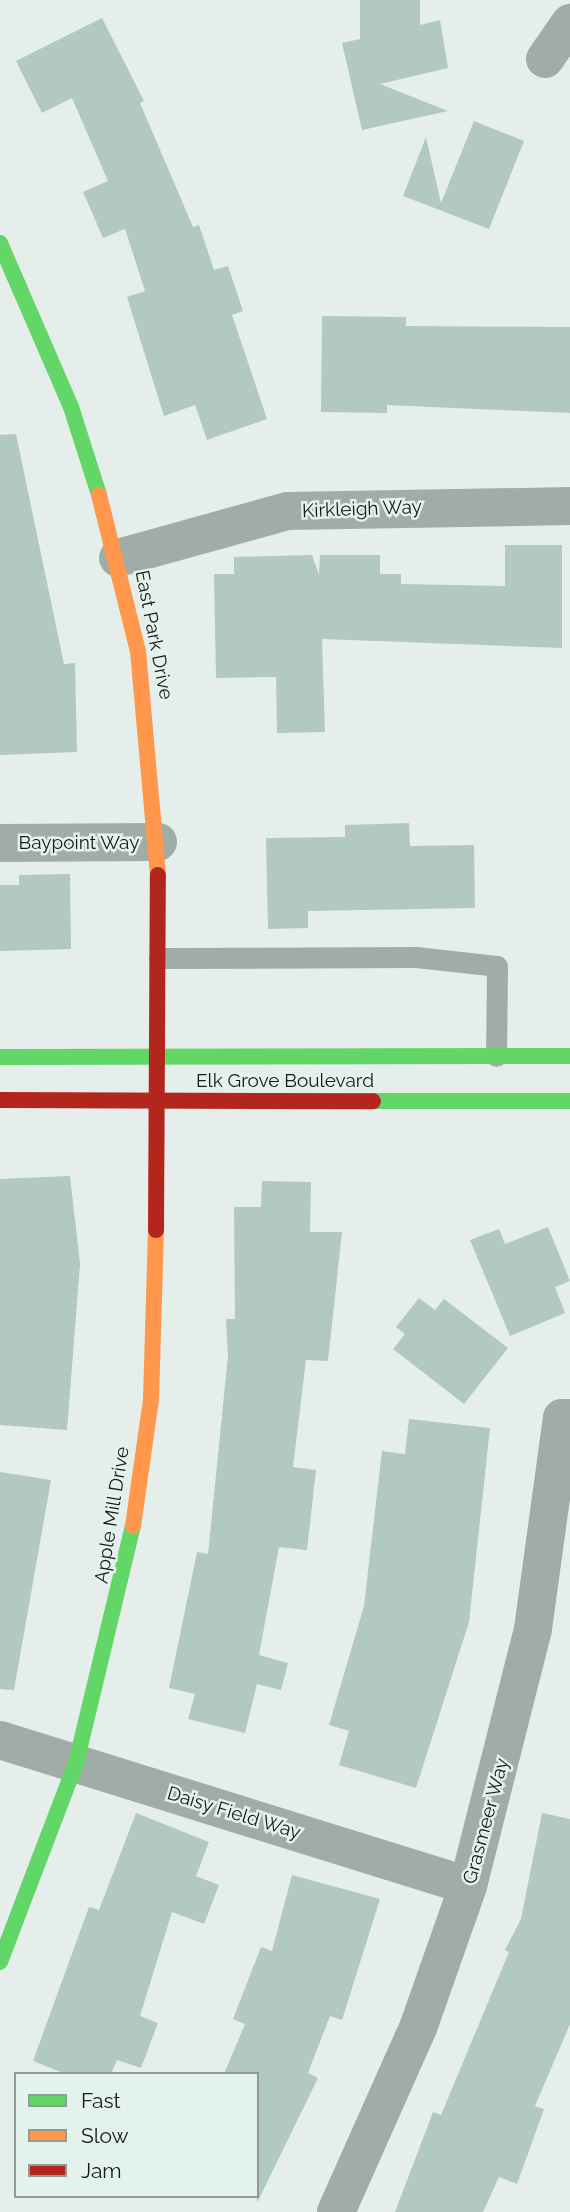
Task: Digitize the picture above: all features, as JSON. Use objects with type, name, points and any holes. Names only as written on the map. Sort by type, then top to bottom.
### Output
[{"type":"street","points":[[545,59],[570,23]]},
{"type":"street","name":"East Park Drive","points":[[0,243],[71,407],[118,558],[149,720],[158,842],[159,1056]]},
{"type":"street","name":"Kirkleigh Way","points":[[118,558],[288,511],[570,506]]},
{"type":"street","name":"Baypoint Way","points":[[0,843],[158,842]]},
{"type":"street","name":"Apple Mill Drive","points":[[0,1962],[76,1763],[113,1629],[151,1399],[159,1056]]},
{"type":"street","name":"Elk Grove Boulevard","points":[[0,1057],[570,1056]]},
{"type":"street","name":"Elk Grove Boulevard","points":[[0,1100],[570,1101]]},
{"type":"street","name":"Grasmeer Way","points":[[336,2212],[418,2028],[468,1886],[533,1629],[562,1418],[570,1418]]},
{"type":"street","name":"Daisy Field Way","points":[[0,1740],[468,1886]]},
{"type":"lane","points":[[159,958],[416,957],[497,966],[496,1056]]},
{"type":"building","points":[[360,0],[420,0],[420,25],[440,20],[448,68],[380,84],[448,111],[362,130],[342,43],[360,39]]},
{"type":"building","points":[[102,18],[144,101],[140,103],[193,227],[199,225],[214,270],[228,266],[243,311],[232,315],[267,419],[207,440],[195,405],[164,416],[127,297],[145,291],[125,229],[103,238],[83,192],[108,181],[72,98],[42,113],[16,61]]},
{"type":"building","points":[[474,121],[524,141],[489,229],[403,196],[426,137],[441,203]]},
{"type":"building","points":[[322,316],[406,317],[406,326],[570,327],[570,413],[387,405],[387,413],[321,412]]},
{"type":"building","points":[[16,434],[64,664],[75,663],[77,752],[0,755],[0,435]]},
{"type":"building","points":[[505,545],[562,545],[562,648],[322,639],[325,732],[277,733],[276,677],[216,678],[214,574],[234,574],[234,557],[312,555],[319,575],[320,555],[380,555],[380,574],[401,574],[401,584],[505,586]]},
{"type":"building","points":[[409,823],[410,846],[474,845],[475,908],[308,911],[308,928],[268,929],[266,838],[345,837],[345,825]]},
{"type":"building","points":[[70,874],[71,949],[0,951],[0,885],[19,885],[19,875]]},
{"type":"building","points":[[70,1176],[80,1264],[67,1430],[0,1425],[0,1179]]},
{"type":"building","points":[[262,1181],[311,1182],[310,1232],[342,1232],[328,1361],[306,1360],[293,1467],[316,1470],[307,1550],[279,1547],[259,1655],[288,1663],[281,1690],[257,1684],[245,1733],[188,1719],[195,1694],[169,1688],[197,1552],[208,1554],[228,1356],[226,1319],[235,1319],[234,1207],[261,1207]]},
{"type":"building","points":[[548,1227],[570,1281],[555,1287],[565,1313],[510,1336],[470,1240],[499,1229],[505,1244]]},
{"type":"building","points":[[419,1298],[435,1310],[444,1299],[508,1348],[464,1404],[393,1349],[405,1334],[396,1327]]},
{"type":"building","points":[[409,1419],[490,1428],[469,1622],[416,1788],[339,1765],[349,1731],[329,1725],[364,1606],[382,1451],[405,1454]]},
{"type":"building","points":[[0,1472],[51,1480],[14,1690],[0,1689]]},
{"type":"building","points":[[136,1813],[209,1842],[196,1876],[219,1885],[204,1924],[172,1912],[140,2016],[158,2023],[141,2068],[117,2060],[112,2072],[61,2072],[33,2061],[89,1907],[99,1910]]},
{"type":"building","points":[[542,1813],[570,1819],[570,2024],[535,2106],[544,2109],[517,2184],[499,2177],[483,2212],[395,2212],[433,2112],[441,2115],[509,1952],[505,1950],[521,1919]]},
{"type":"building","points":[[292,1875],[380,1899],[342,2020],[330,2016],[308,2073],[318,2078],[257,2203],[259,2072],[225,2072],[245,2024],[233,2019],[261,1947],[272,1951]]},
{"type":"traffic: fast","points":[[0,243],[71,407],[99,495]]},
{"type":"traffic: fast","points":[[0,1057],[570,1056]]},
{"type":"traffic: fast","points":[[373,1101],[570,1101]]},
{"type":"traffic: fast","points":[[0,1962],[76,1763],[133,1526]]},
{"type":"traffic: slow","points":[[99,495],[138,651],[158,875]]},
{"type":"traffic: slow","points":[[133,1526],[151,1399],[156,1230]]},
{"type":"traffic: jam","points":[[156,1230],[158,875]]},
{"type":"traffic: jam","points":[[0,1100],[373,1101]]}]
